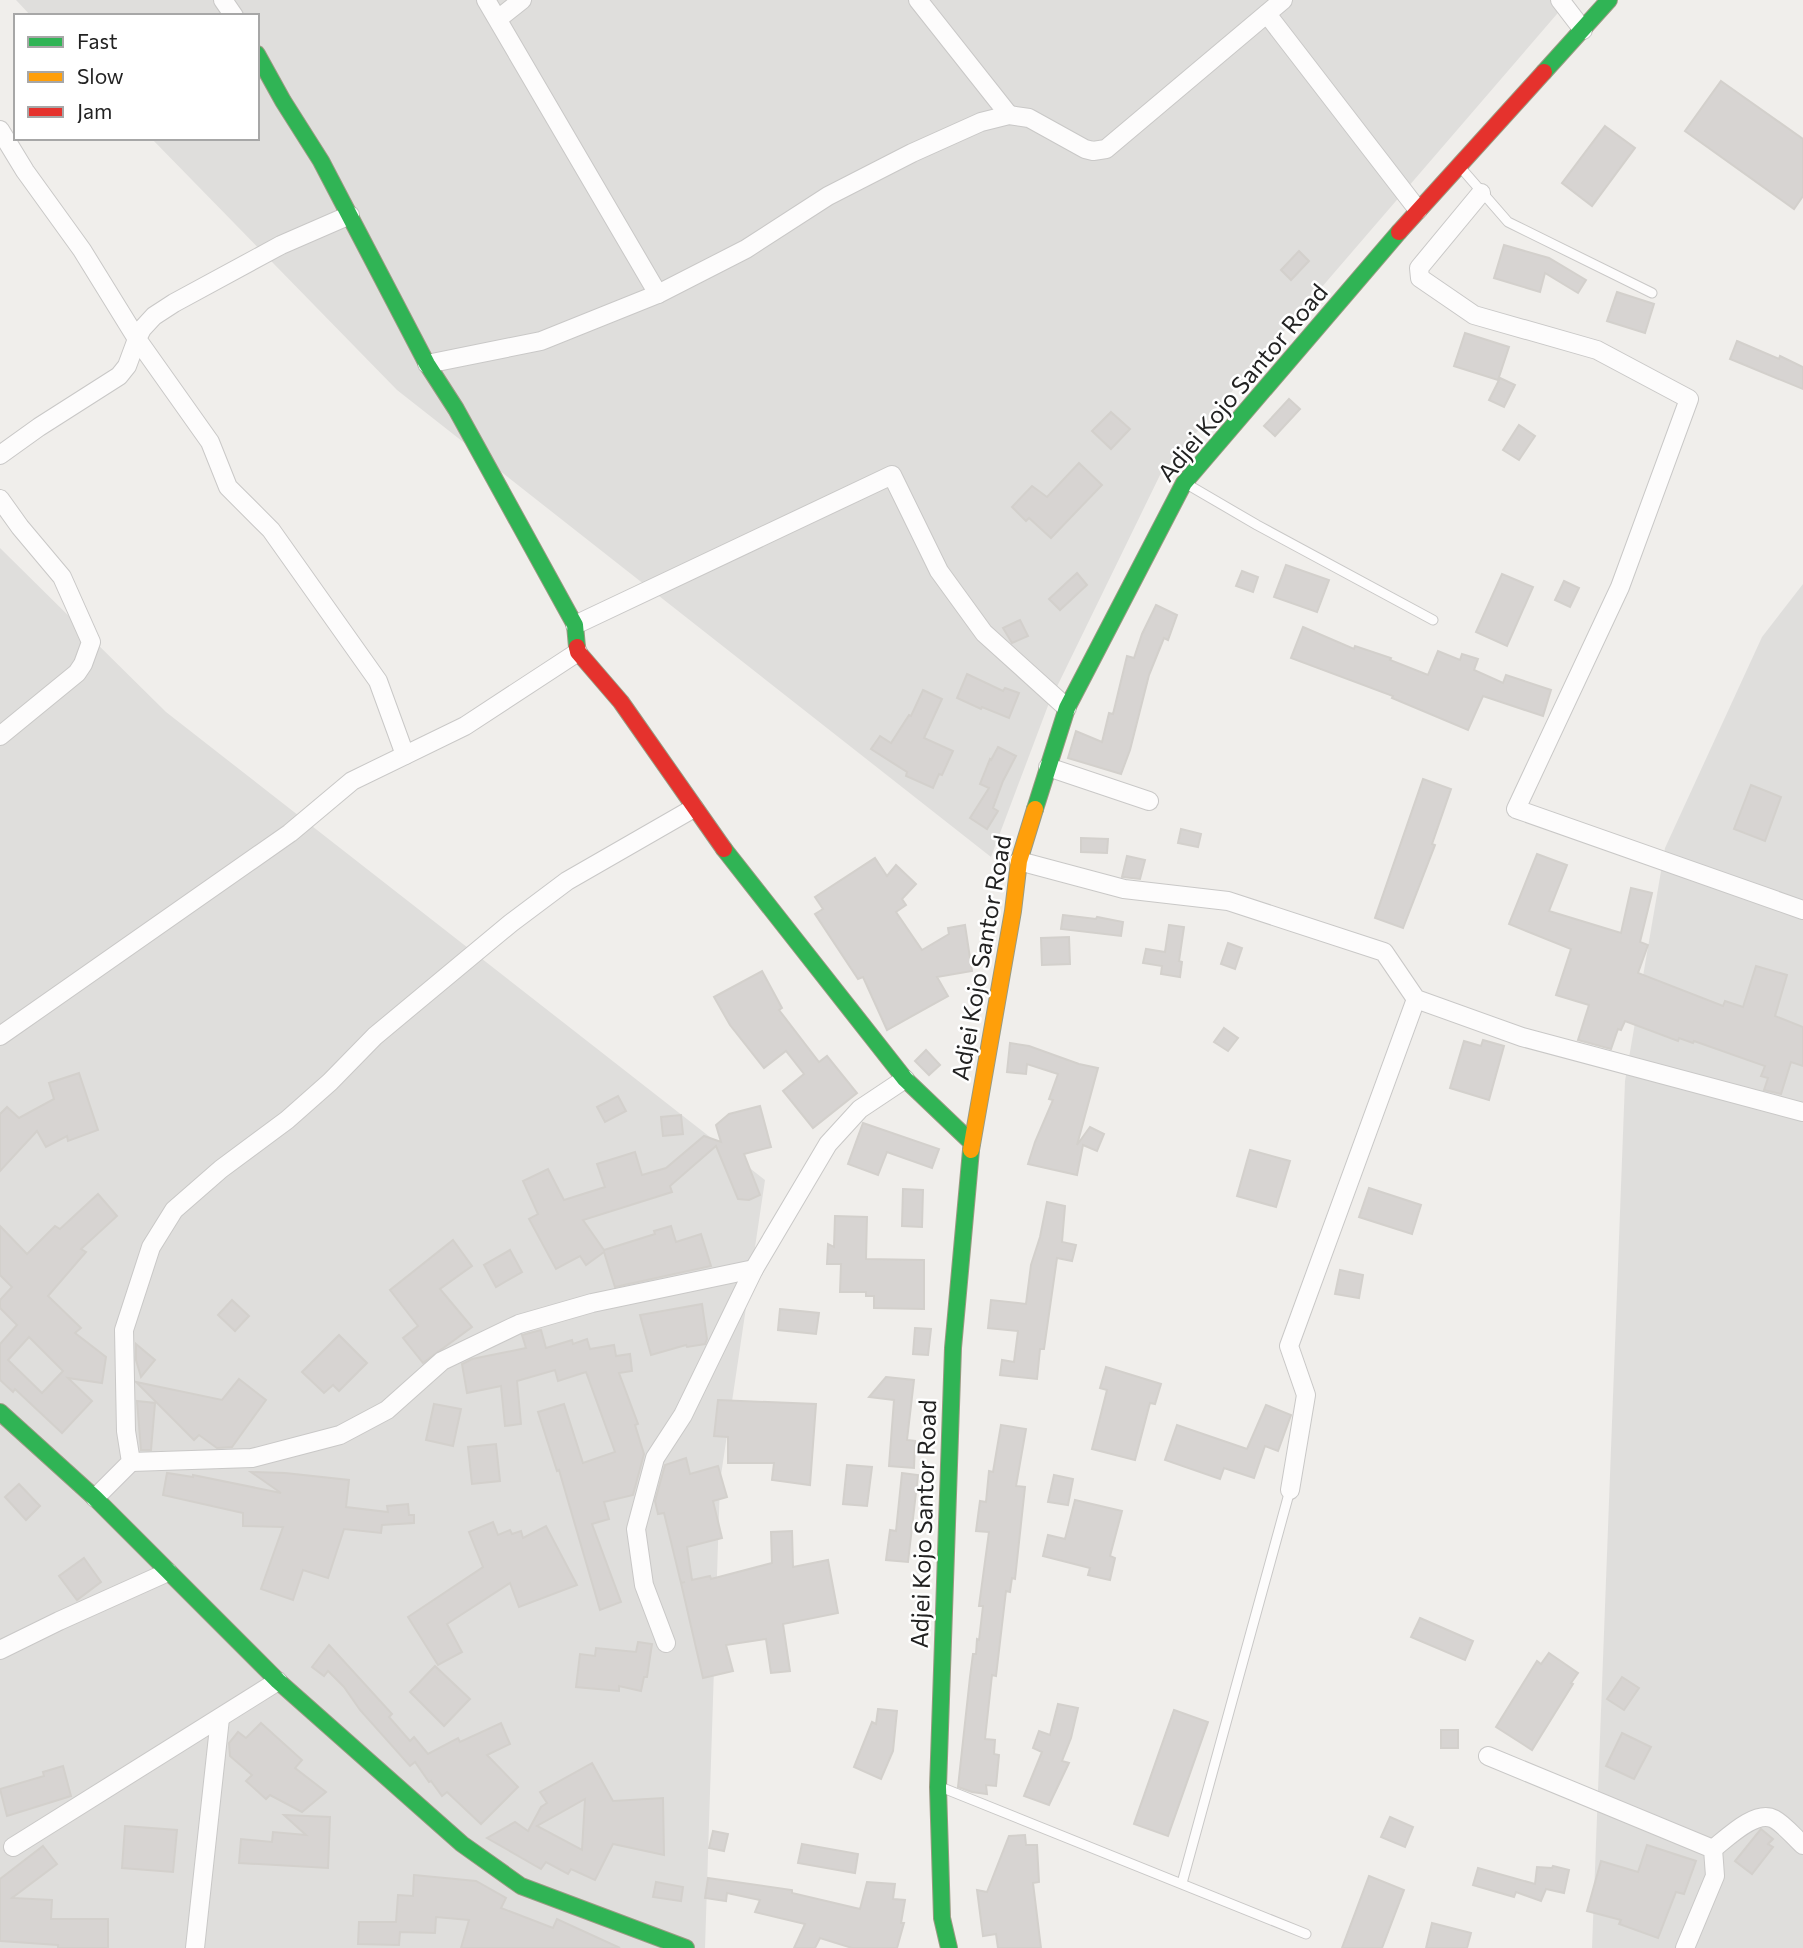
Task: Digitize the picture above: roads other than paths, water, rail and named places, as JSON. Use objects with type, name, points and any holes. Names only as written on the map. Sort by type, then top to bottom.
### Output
[{"type":"street","points":[[486,0],[658,293]]},
{"type":"street","points":[[498,19],[522,0]]},
{"type":"street","points":[[427,363],[541,341],[658,293],[746,249],[828,196],[981,122],[1009,116],[1029,118],[1085,149],[1106,149],[1283,0]]},
{"type":"street","points":[[1560,0],[1583,30]]},
{"type":"street","name":"Adjei Kojo Santor Road","points":[[949,1948],[943,1918],[938,1787],[953,1348],[972,1143],[1013,911],[1019,861],[1048,767],[1068,708],[1184,483],[1418,210],[1609,0]]},
{"type":"street","points":[[924,2],[1009,116]]},
{"type":"street","points":[[1267,14],[1418,210]]},
{"type":"street","points":[[259,57],[350,215],[427,363],[456,409],[575,625],[578,652],[621,702],[694,808],[905,1079],[972,1143]]},
{"type":"street","points":[[0,130],[24,172],[82,250],[137,339],[210,442],[228,486],[271,530],[377,681],[405,755]]},
{"type":"street","points":[[1481,193],[1419,268],[1420,278],[1474,315],[1597,350],[1689,399],[1620,587],[1516,809],[1803,910]]},
{"type":"street","points":[[0,455],[118,376],[127,366],[142,329],[154,316],[281,245],[350,215]]},
{"type":"street","points":[[575,625],[892,475],[939,571],[984,633],[1068,708]]},
{"type":"street","points":[[0,499],[62,578],[90,642],[77,673],[0,736]]},
{"type":"street","points":[[0,1036],[290,833],[352,781],[465,726],[578,652]]},
{"type":"street","points":[[1048,767],[1149,801]]},
{"type":"street","points":[[131,1462],[126,1431],[124,1330],[151,1247],[174,1210],[221,1169],[287,1120],[330,1082],[374,1036],[522,915],[567,881],[694,808]]},
{"type":"street","points":[[1019,861],[1124,889],[1228,901],[1384,952],[1416,999],[1522,1037],[1803,1112]]},
{"type":"street","points":[[1290,1490],[1306,1395],[1289,1346],[1416,999]]},
{"type":"street","points":[[666,1643],[644,1585],[636,1529],[655,1458],[683,1415],[754,1269],[828,1144],[860,1109],[905,1079]]},
{"type":"street","points":[[94,1498],[131,1462],[252,1458],[340,1435],[387,1410],[442,1361],[519,1324],[592,1303],[754,1269]]},
{"type":"street","points":[[1,1414],[94,1498],[278,1681],[462,1844],[521,1886],[686,1948]]},
{"type":"street","points":[[0,1650],[168,1572]]},
{"type":"street","points":[[13,1847],[278,1681]]},
{"type":"street","points":[[195,1948],[220,1718]]},
{"type":"street","points":[[1488,1756],[1713,1849]]},
{"type":"street","points":[[1713,1849],[1759,1817],[1773,1818],[1803,1845]]},
{"type":"street","points":[[1685,1948],[1714,1876],[1713,1849]]},
{"type":"lane","points":[[1459,165],[1508,222],[1652,293]]},
{"type":"lane","points":[[1184,483],[1433,620]]},
{"type":"lane","points":[[1182,1883],[1290,1490]]},
{"type":"lane","points":[[938,1787],[1306,1934]]}]
